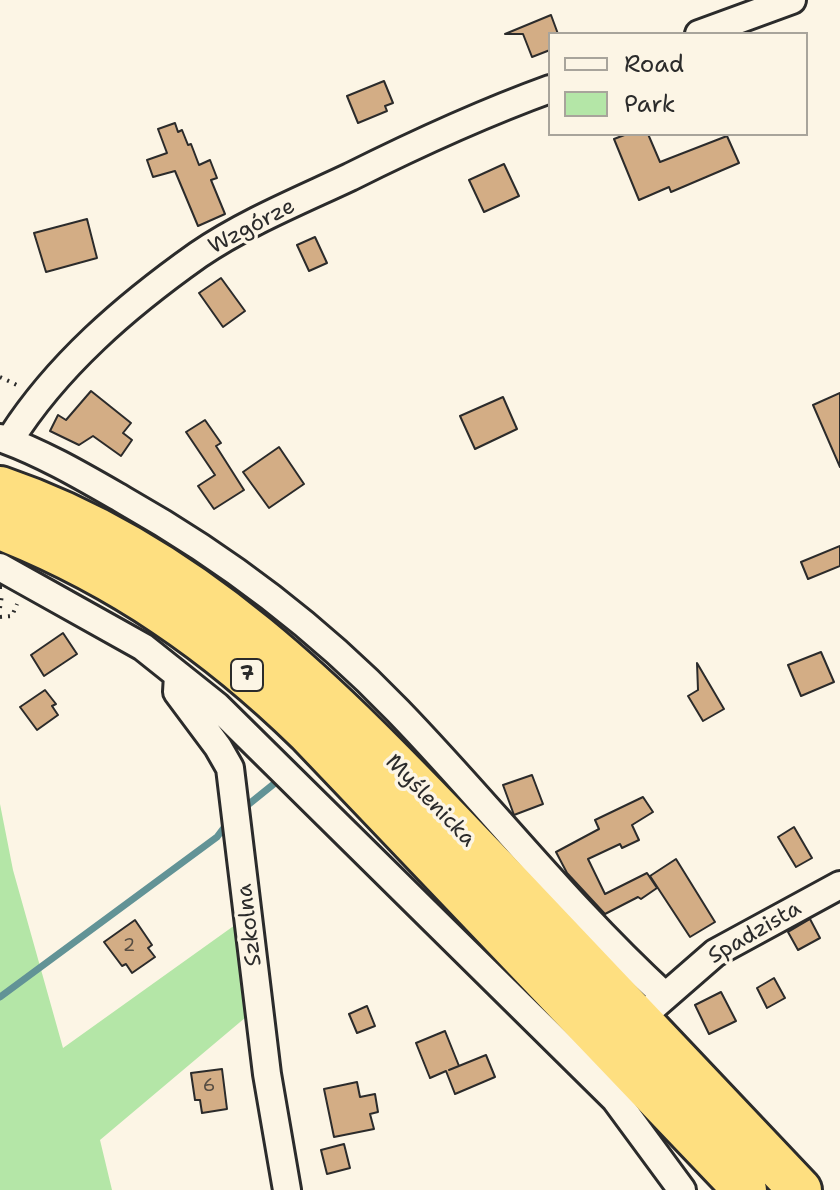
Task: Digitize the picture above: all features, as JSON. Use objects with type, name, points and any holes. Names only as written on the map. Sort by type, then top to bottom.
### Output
[{"type":"highway","name":"Myślenicka","points":[[0,488],[94,506],[284,656],[652,1008],[800,1190]]},
{"type":"highway","name":"Myślenicka","points":[[0,528],[65,555],[122,585],[178,621],[241,670],[308,732],[625,1086],[745,1190]]},
{"type":"street","points":[[704,32],[792,0]]},
{"type":"street","name":"Wzgórze","points":[[4,440],[85,346],[198,255],[246,228],[446,130],[548,90]]},
{"type":"street","points":[[4,440],[94,506]]},
{"type":"street","points":[[1,580],[100,620],[217,706],[625,1086],[682,1190]]},
{"type":"street","name":"Szkolna","points":[[178,675],[177,692],[230,768],[267,1074],[287,1190]]},
{"type":"street","name":"Spadzista","points":[[652,1008],[715,953],[840,885]]},
{"type":"street","points":[[625,1086],[652,1008]]},
{"type":"path","points":[[0,609],[1,580]]},
{"type":"path","points":[[0,609],[2,602]]},
{"type":"green space","points":[[0,804],[13,870],[63,1048],[235,925],[252,1012],[100,1140],[112,1190],[0,1190]]},
{"type":"building","points":[[551,15],[557,32],[548,32],[548,51],[532,57],[523,34],[505,34]]},
{"type":"building","points":[[384,81],[393,103],[385,106],[387,111],[358,123],[347,96]]},
{"type":"building","points":[[175,123],[178,132],[182,130],[188,145],[191,144],[199,165],[210,160],[217,178],[211,180],[225,214],[198,226],[175,171],[153,177],[147,160],[167,153],[158,129]]},
{"type":"building","points":[[649,136],[660,162],[727,136],[739,163],[671,192],[669,187],[639,200],[614,139]]},
{"type":"building","points":[[504,164],[519,196],[484,212],[469,180]]},
{"type":"building","points":[[87,219],[97,258],[46,272],[34,233]]},
{"type":"building","points":[[315,237],[327,263],[309,271],[297,245]]},
{"type":"building","points":[[221,278],[245,311],[223,327],[199,293]]},
{"type":"building","points":[[91,391],[131,423],[123,433],[132,440],[121,456],[93,436],[79,445],[50,431],[58,415],[66,420]]},
{"type":"building","points":[[840,393],[840,467],[813,405]]},
{"type":"building","points":[[503,397],[517,429],[475,449],[460,416]]},
{"type":"building","points":[[205,420],[221,443],[216,446],[244,490],[214,509],[198,486],[215,475],[186,432]]},
{"type":"building","points":[[279,447],[304,484],[269,508],[243,472]]},
{"type":"building","points":[[840,546],[840,566],[808,579],[801,562]]},
{"type":"building","points":[[63,633],[77,654],[44,676],[31,655]]},
{"type":"building","points":[[821,652],[834,682],[801,696],[788,665]]},
{"type":"building","points":[[697,663],[724,709],[703,721],[688,696],[698,690]]},
{"type":"building","points":[[45,690],[56,704],[52,706],[58,715],[37,730],[20,707]]},
{"type":"building","points":[[532,775],[543,804],[514,815],[503,785]]},
{"type":"building","points":[[643,797],[653,812],[632,825],[639,840],[622,848],[620,844],[588,859],[605,894],[647,873],[657,888],[641,899],[638,897],[605,914],[567,873],[556,852],[599,829],[595,820]]},
{"type":"building","points":[[794,827],[812,858],[796,867],[778,837]]},
{"type":"building","points":[[676,859],[715,922],[690,937],[650,876]]},
{"type":"building","points":[[810,919],[820,938],[798,950],[788,932]]},
{"type":"building","points":[[135,920],[152,945],[148,948],[155,957],[132,973],[126,964],[122,966],[104,942]]},
{"type":"building","points":[[774,978],[785,998],[767,1008],[757,988]]},
{"type":"building","points":[[721,992],[736,1021],[709,1034],[695,1005]]},
{"type":"building","points":[[367,1006],[375,1026],[357,1033],[349,1014]]},
{"type":"building","points":[[445,1031],[459,1066],[486,1055],[495,1077],[455,1094],[446,1071],[430,1078],[416,1043]]},
{"type":"building","points":[[222,1069],[227,1109],[202,1113],[200,1100],[195,1100],[191,1073]]},
{"type":"building","points":[[357,1082],[360,1097],[375,1094],[378,1112],[370,1114],[374,1129],[334,1137],[324,1089]]},
{"type":"building","points":[[344,1144],[350,1168],[327,1174],[321,1150]]},
{"type":"waterway","points":[[244,808],[280,779]]},
{"type":"waterway","points":[[0,997],[217,837],[229,821]]}]
